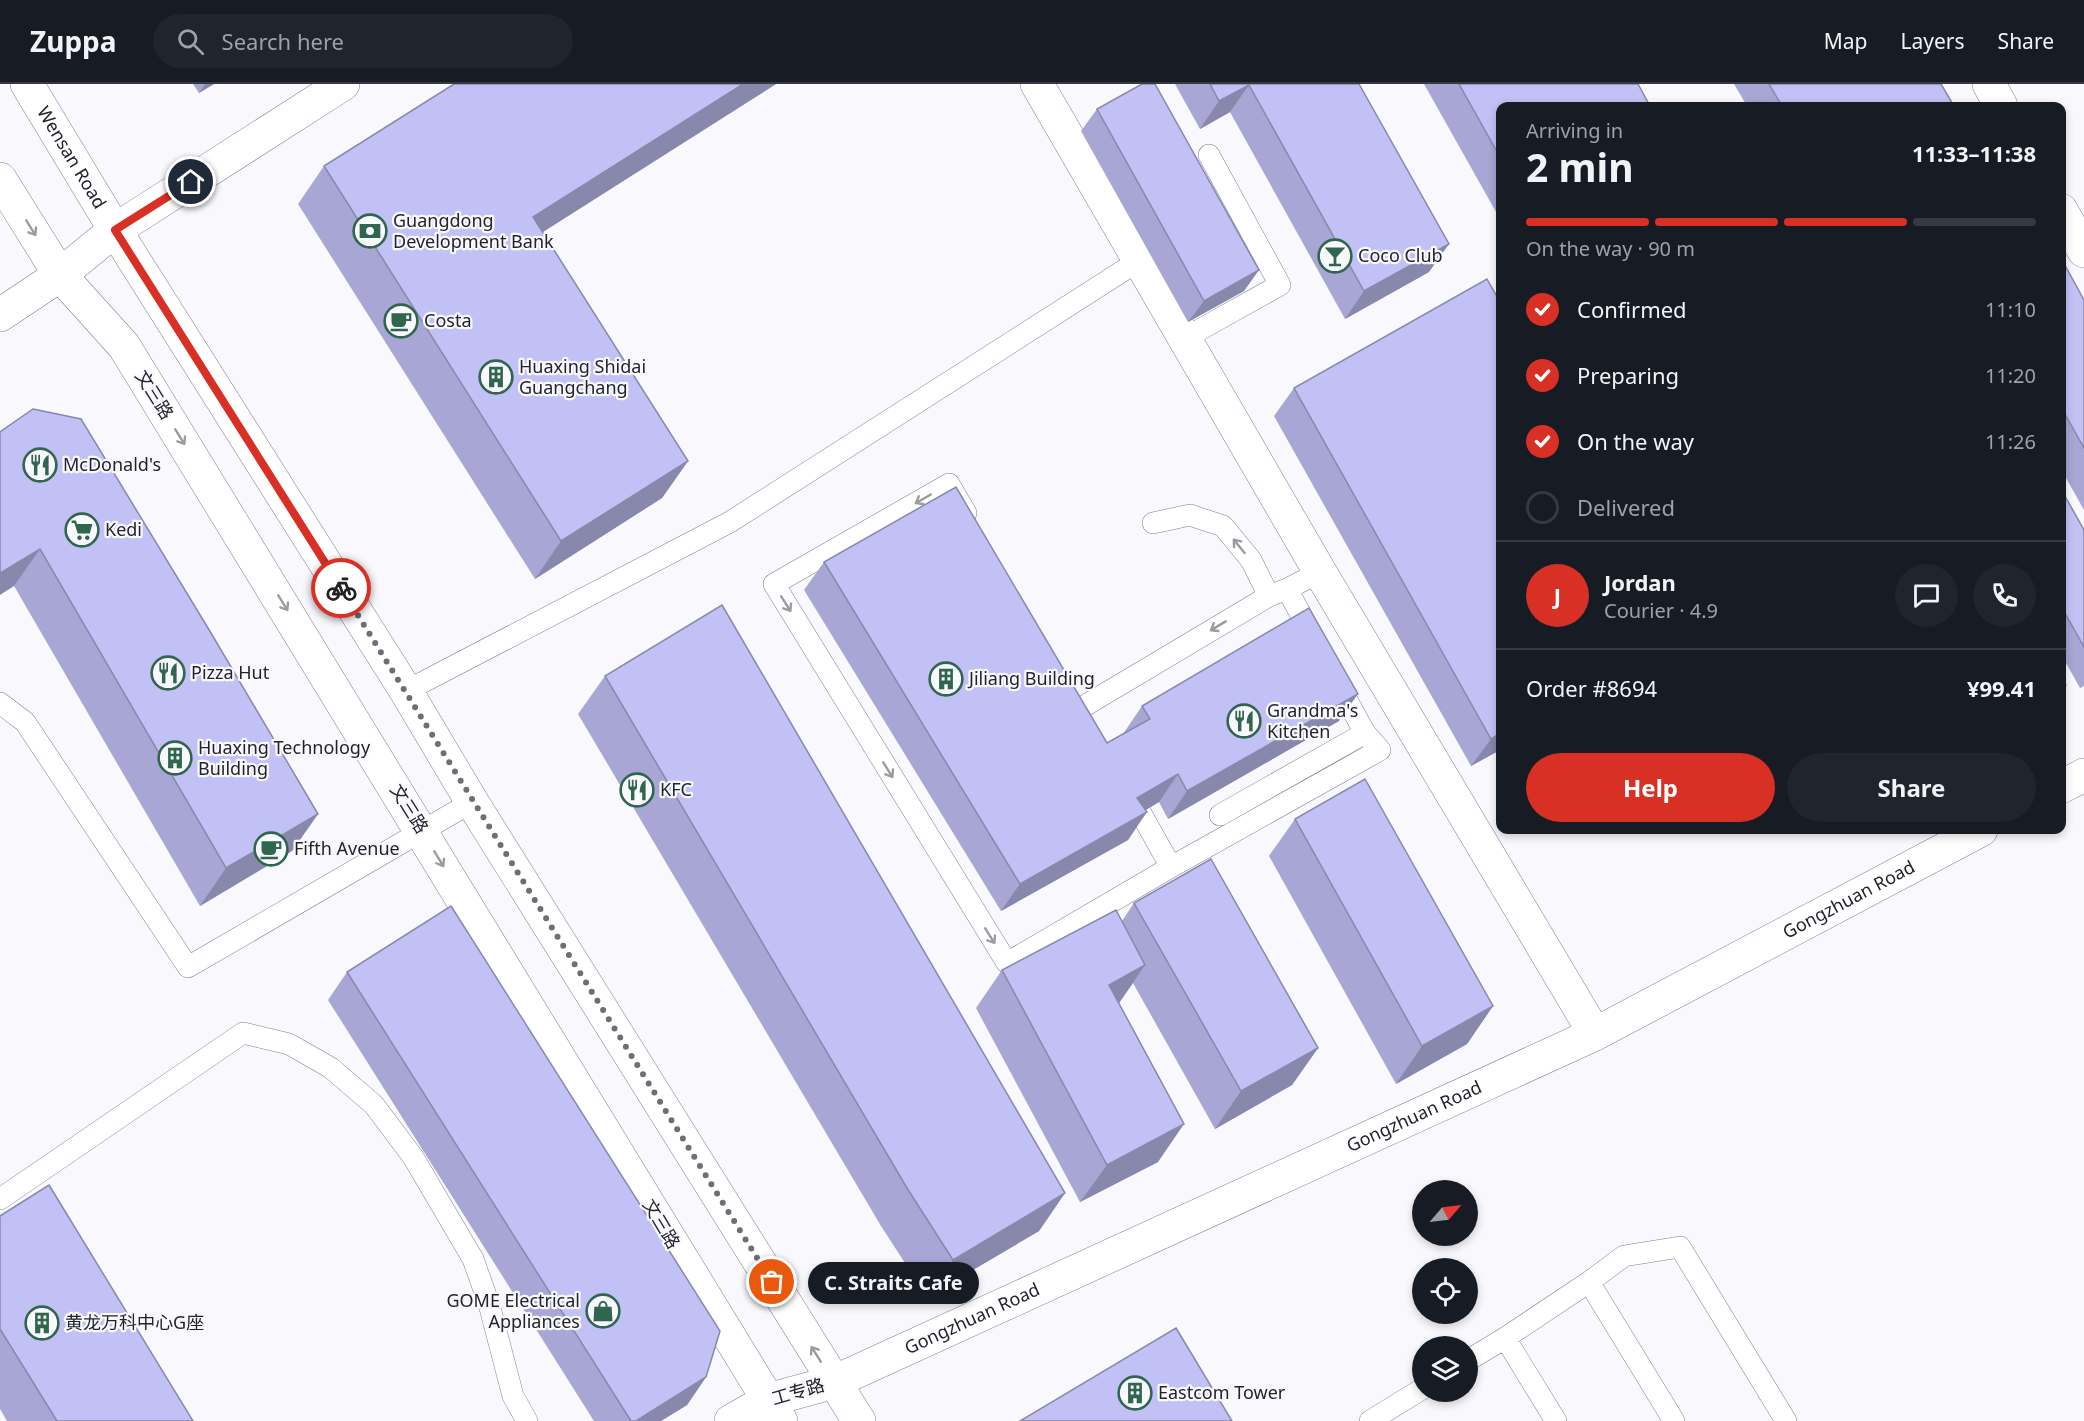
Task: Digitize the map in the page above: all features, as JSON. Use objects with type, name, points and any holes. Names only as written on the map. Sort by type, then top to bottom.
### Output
[{"type":"street","name":"Wensan Road","points":[[27,84],[115,230],[406,691],[472,802],[859,1421]]},
{"type":"street","points":[[0,315],[60,274],[115,230],[343,84]]},
{"type":"street","points":[[1037,84],[1320,572],[1595,1034]]},
{"type":"street","points":[[1989,84],[1999,102]]},
{"type":"street","name":"文三路","points":[[0,178],[60,274],[124,346],[775,1410]]},
{"type":"street","points":[[2066,219],[2084,251]]},
{"type":"street","points":[[2066,784],[2084,775]]},
{"type":"street","name":"Gongzhuan Road","points":[[834,1382],[1595,1034],[1973,834]]},
{"type":"street","name":"工专路","points":[[731,1421],[775,1410],[834,1382]]},
{"type":"lane","points":[[1186,340],[1201,329],[1280,285],[1209,155]]},
{"type":"lane","points":[[406,691],[730,522],[1140,260]]},
{"type":"lane","points":[[973,525],[949,484],[774,584],[1007,963],[1171,867],[1380,750],[1365,733],[1278,593],[1223,526],[1190,515],[1153,523]]},
{"type":"lane","points":[[1081,708],[1278,593],[1320,572]]},
{"type":"lane","points":[[1069,688],[1092,728]]},
{"type":"lane","points":[[0,703],[25,722],[188,967],[472,802]]},
{"type":"lane","points":[[1220,815],[1365,733]]},
{"type":"lane","points":[[1120,778],[1171,867]]},
{"type":"lane","points":[[0,1199],[243,1033],[289,1044],[331,1068],[374,1105],[413,1157],[473,1259],[489,1304],[513,1396],[527,1421]]},
{"type":"lane","points":[[1478,1354],[1589,1282],[1624,1256],[1680,1247],[1786,1421]]},
{"type":"lane","points":[[1589,1282],[1674,1421]]},
{"type":"lane","points":[[1505,1338],[1556,1421]]},
{"type":"lane","points":[[1370,1421],[1412,1395]]},
{"type":"building","name":"Huaxing Shidai Guangchang","points":[[454,84],[743,84],[533,217],[688,461],[561,541],[324,166]]},
{"type":"building","points":[[1142,84],[1155,84],[1259,270],[1204,301],[1097,109]]},
{"type":"building","points":[[1210,84],[1359,84],[1449,244],[1364,291],[1249,85],[1219,101]]},
{"type":"building","points":[[1459,84],[1638,84],[1648,102],[1496,102],[1496,150]]},
{"type":"building","points":[[1769,84],[1941,84],[1952,102],[1780,102]]},
{"type":"building","points":[[2066,267],[2084,300],[2084,448],[2066,416]]},
{"type":"building","points":[[1487,279],[1496,295],[1496,736],[1491,739],[1294,388]]},
{"type":"building","points":[[33,409],[81,419],[318,814],[226,868],[40,549],[0,573],[0,432]]},
{"type":"building","name":"Jiliang Building","points":[[956,487],[1107,743],[1150,719],[1142,706],[1309,608],[1358,694],[1187,791],[1178,774],[1137,798],[1147,812],[1020,884],[824,562]]},
{"type":"building","points":[[2066,498],[2084,530],[2084,647],[2066,615]]},
{"type":"building","points":[[722,605],[1065,1193],[953,1260],[907,1188],[605,676]]},
{"type":"building","points":[[1365,779],[1493,1006],[1422,1046],[1295,819]]},
{"type":"building","points":[[1211,859],[1318,1048],[1241,1091],[1134,903]]},
{"type":"building","points":[[451,906],[720,1331],[706,1377],[636,1421],[631,1421],[347,972]]},
{"type":"building","points":[[1116,910],[1145,965],[1109,985],[1184,1124],[1107,1165],[1002,970]]},
{"type":"building","points":[[49,1185],[193,1421],[57,1421],[0,1329],[0,1216]]},
{"type":"building","points":[[1176,1328],[1232,1421],[1020,1421]]},
{"type":"way so far","points":[[341,588],[772,1282]]},
{"type":"place","name":"Guangdong Development Bank","points":[[370,231]]},
{"type":"place","name":"Coco Club","points":[[1335,256]]},
{"type":"place","name":"Costa","points":[[401,321]]},
{"type":"place","name":"Huaxing Shidai Guangchang","points":[[496,377]]},
{"type":"place","name":"McDonald's","points":[[40,465]]},
{"type":"place","name":"Kedi","points":[[82,530]]},
{"type":"place","name":"Pizza Hut","points":[[168,673]]},
{"type":"place","name":"Jiliang Building","points":[[946,679]]},
{"type":"place","name":"Grandma's Kitchen","points":[[1244,721]]},
{"type":"place","name":"Huaxing Technology Building","points":[[175,758]]},
{"type":"place","name":"KFC","points":[[637,790]]},
{"type":"place","name":"Fifth Avenue","points":[[271,849]]},
{"type":"place","name":"C. Straits Cafe","points":[[772,1282]]},
{"type":"place","name":"GOME Electrical Appliances","points":[[603,1311]]},
{"type":"place","name":"黄龙万科中心G座","points":[[42,1323]]},
{"type":"place","name":"Eastcom Tower","points":[[1135,1393]]},
{"type":"route","points":[[191,182],[115,230],[341,588]]}]
